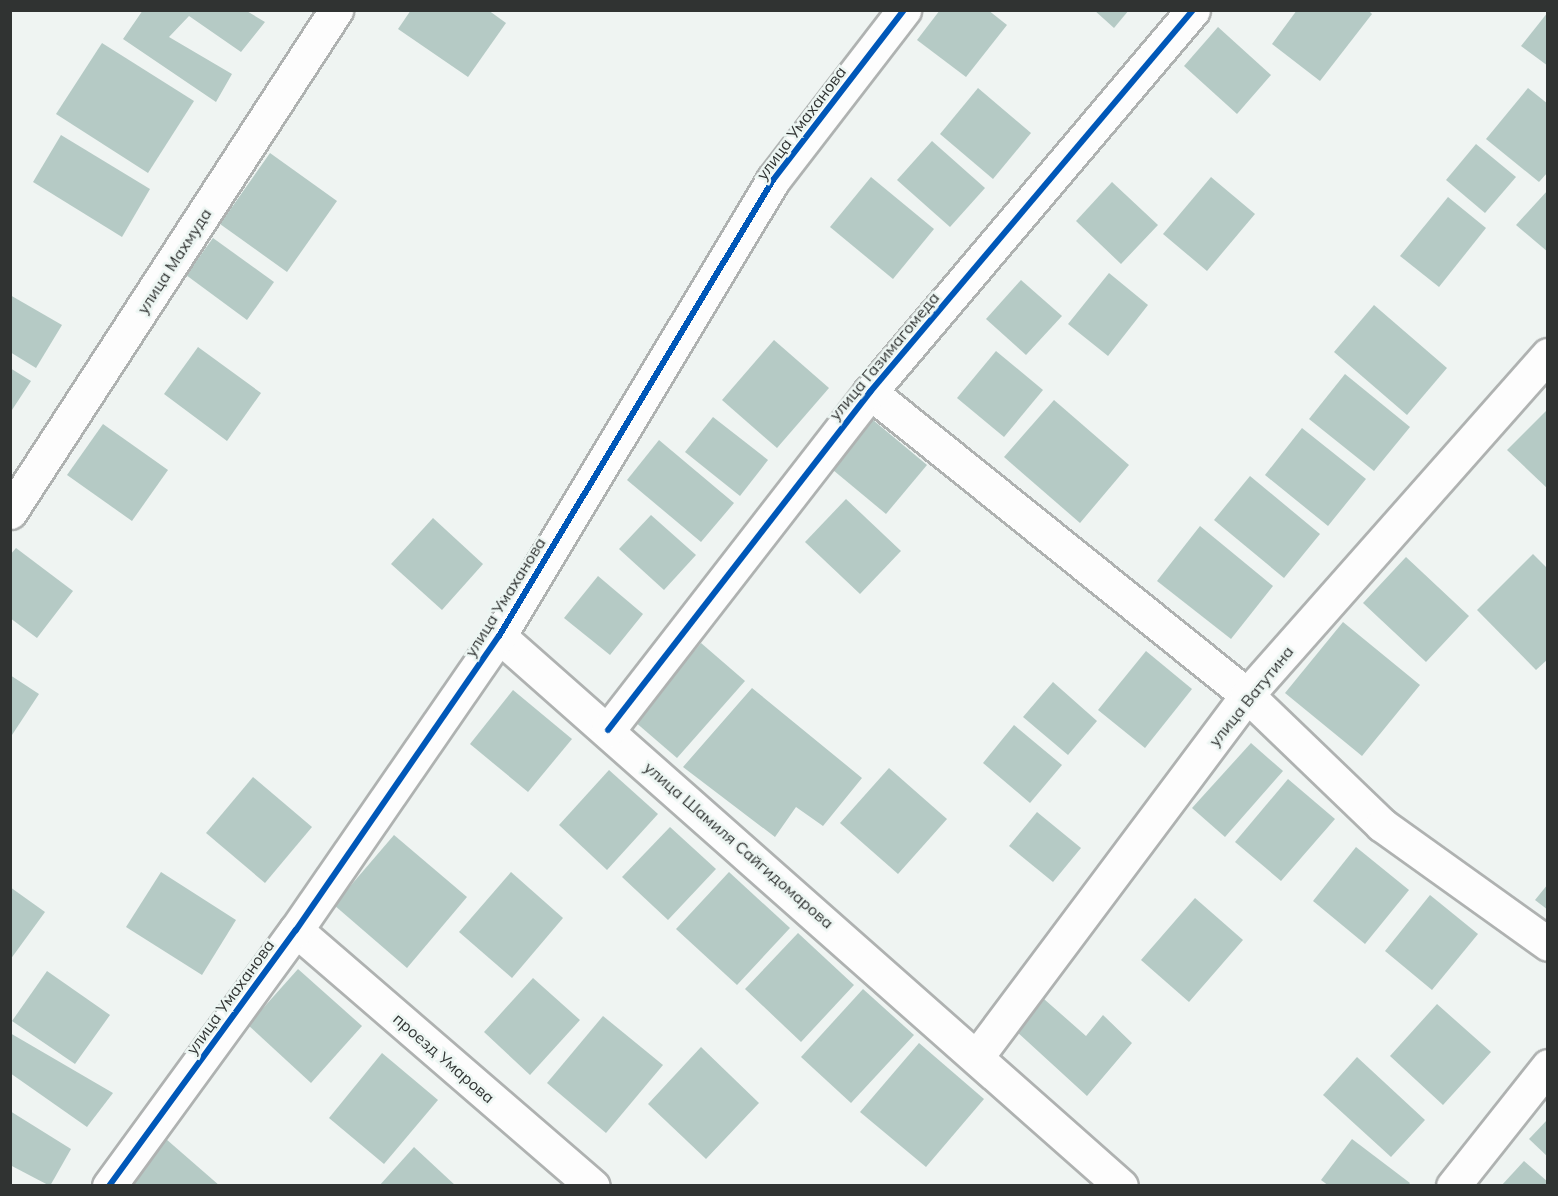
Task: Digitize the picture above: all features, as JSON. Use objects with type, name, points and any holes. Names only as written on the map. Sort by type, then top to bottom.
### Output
[{"type":"street","name":"улица Махмуда","points":[[10,512],[336,10]]},
{"type":"street","name":"улица Умаханова","points":[[110,1185],[296,930],[499,636],[773,180],[904,10]]},
{"type":"street","name":"улица Газимагомеда","points":[[608,730],[870,392],[1193,10]]},
{"type":"street","name":"улица Ватутина","points":[[978,1055],[1247,695],[1548,355]]},
{"type":"street","points":[[870,392],[1247,695],[1382,825],[1548,944]]},
{"type":"street","name":"улица Шамиля Сайгидомарова","points":[[499,636],[978,1055],[1121,1185]]},
{"type":"street","name":"проезд Умарова","points":[[296,930],[593,1185]]},
{"type":"street","points":[[1453,1185],[1548,1066]]},
{"type":"building","points":[[143,10],[245,10],[265,22],[241,52],[189,16],[169,37],[232,74],[216,102],[123,39]]},
{"type":"building","points":[[411,10],[488,10],[506,23],[468,77],[398,29]]},
{"type":"building","points":[[940,10],[988,10],[1007,25],[966,77],[917,40]]},
{"type":"building","points":[[1094,10],[1129,10],[1114,28]]},
{"type":"building","points":[[1297,10],[1368,10],[1372,14],[1320,81],[1272,44]]},
{"type":"building","points":[[1548,12],[1548,66],[1521,46]]},
{"type":"building","points":[[1218,27],[1271,75],[1237,114],[1184,66]]},
{"type":"building","points":[[102,43],[194,101],[148,173],[56,114]]},
{"type":"building","points":[[978,88],[1031,133],[993,179],[940,134]]},
{"type":"building","points":[[1528,88],[1548,104],[1548,172],[1539,182],[1486,139]]},
{"type":"building","points":[[61,135],[150,189],[122,237],[33,182]]},
{"type":"building","points":[[932,141],[985,188],[950,227],[897,180]]},
{"type":"building","points":[[1476,144],[1516,177],[1485,213],[1446,180]]},
{"type":"building","points":[[270,153],[337,201],[287,272],[220,224]]},
{"type":"building","points":[[871,177],[934,229],[893,279],[830,227]]},
{"type":"building","points":[[1211,177],[1255,214],[1207,271],[1163,234]]},
{"type":"building","points":[[1112,182],[1158,225],[1121,264],[1076,221]]},
{"type":"building","points":[[1548,190],[1548,252],[1516,225]]},
{"type":"building","points":[[1448,197],[1486,228],[1439,287],[1400,256]]},
{"type":"building","points":[[213,238],[274,282],[247,320],[186,275]]},
{"type":"building","points":[[1109,273],[1148,305],[1108,356],[1068,324]]},
{"type":"building","points":[[1021,280],[1062,316],[1026,355],[986,319]]},
{"type":"building","points":[[10,295],[62,325],[36,368],[10,352]]},
{"type":"building","points":[[1374,305],[1447,368],[1407,415],[1334,352]]},
{"type":"building","points":[[774,340],[829,388],[777,448],[722,400]]},
{"type":"building","points":[[198,347],[261,393],[227,441],[164,394]]},
{"type":"building","points":[[996,351],[1043,390],[1004,437],[957,398]]},
{"type":"building","points":[[10,368],[31,381],[10,413]]},
{"type":"building","points":[[1345,374],[1410,427],[1374,471],[1309,419]]},
{"type":"building","points":[[1054,400],[1129,465],[1080,523],[1004,457]]},
{"type":"building","points":[[1548,409],[1548,489],[1507,450]]},
{"type":"building","points":[[713,417],[768,460],[740,496],[685,452]]},
{"type":"building","points":[[873,420],[927,465],[886,514],[833,470]]},
{"type":"building","points":[[103,424],[168,470],[132,521],[67,475]]},
{"type":"building","points":[[1302,428],[1366,479],[1328,526],[1265,475]]},
{"type":"building","points":[[659,440],[734,503],[701,542],[627,480]]},
{"type":"building","points":[[1250,476],[1320,534],[1284,578],[1214,520]]},
{"type":"building","points":[[846,499],[901,551],[860,594],[805,542]]},
{"type":"building","points":[[651,515],[696,555],[664,590],[619,549]]},
{"type":"building","points":[[433,518],[483,564],[442,610],[391,564]]},
{"type":"building","points":[[1200,526],[1273,586],[1231,639],[1157,581]]},
{"type":"building","points":[[16,548],[73,591],[37,638],[10,618],[10,555]]},
{"type":"building","points":[[1533,554],[1548,569],[1548,659],[1536,670],[1477,610]]},
{"type":"building","points":[[1406,557],[1469,616],[1426,662],[1363,603]]},
{"type":"building","points":[[598,576],[643,614],[610,655],[564,618]]},
{"type":"building","points":[[1343,622],[1420,685],[1362,756],[1285,693]]},
{"type":"building","points":[[701,643],[745,681],[677,758],[634,721]]},
{"type":"building","points":[[1146,651],[1192,689],[1145,748],[1098,710]]},
{"type":"building","points":[[10,675],[39,694],[10,738]]},
{"type":"building","points":[[1053,682],[1097,721],[1068,755],[1023,717]]},
{"type":"building","points":[[752,688],[862,778],[823,826],[796,807],[775,837],[683,767]]},
{"type":"building","points":[[513,690],[572,739],[528,792],[470,744]]},
{"type":"building","points":[[1014,725],[1062,765],[1030,803],[983,763]]},
{"type":"building","points":[[1251,743],[1283,771],[1225,837],[1192,808]]},
{"type":"building","points":[[889,768],[947,819],[898,874],[840,823]]},
{"type":"building","points":[[609,770],[658,814],[607,870],[559,825]]},
{"type":"building","points":[[253,777],[312,827],[265,883],[206,833]]},
{"type":"building","points":[[1288,779],[1335,819],[1281,881],[1235,842]]},
{"type":"building","points":[[1037,812],[1081,848],[1053,882],[1009,846]]},
{"type":"building","points":[[670,827],[716,869],[668,920],[622,877]]},
{"type":"building","points":[[394,835],[467,897],[407,968],[334,905]]},
{"type":"building","points":[[1356,847],[1409,890],[1365,944],[1313,901]]},
{"type":"building","points":[[161,872],[236,920],[202,975],[126,927]]},
{"type":"building","points":[[511,872],[563,918],[512,978],[459,932]]},
{"type":"building","points":[[729,872],[790,928],[737,985],[676,929]]},
{"type":"building","points":[[1548,884],[1548,910],[1535,900]]},
{"type":"building","points":[[10,887],[45,912],[10,960]]},
{"type":"building","points":[[1430,895],[1478,934],[1432,990],[1385,951]]},
{"type":"building","points":[[1195,898],[1243,940],[1189,1002],[1141,960]]},
{"type":"building","points":[[798,933],[854,985],[801,1042],[745,989]]},
{"type":"building","points":[[298,969],[362,1026],[311,1083],[248,1025]]},
{"type":"building","points":[[47,971],[110,1015],[75,1064],[12,1021]]},
{"type":"building","points":[[533,978],[580,1020],[530,1075],[484,1032]]},
{"type":"building","points":[[863,989],[914,1035],[851,1103],[801,1057]]},
{"type":"building","points":[[1044,999],[1086,1036],[1103,1015],[1132,1043],[1087,1096],[1015,1030]]},
{"type":"building","points":[[1437,1004],[1491,1052],[1443,1105],[1390,1056]]},
{"type":"building","points":[[603,1016],[663,1065],[606,1133],[547,1083]]},
{"type":"building","points":[[10,1033],[113,1093],[87,1127],[10,1073]]},
{"type":"building","points":[[919,1043],[984,1099],[926,1167],[860,1112]]},
{"type":"building","points":[[701,1047],[759,1103],[706,1159],[648,1104]]},
{"type":"building","points":[[382,1053],[438,1100],[384,1164],[329,1118]]},
{"type":"building","points":[[1357,1057],[1425,1120],[1391,1157],[1323,1095]]},
{"type":"building","points":[[10,1111],[71,1149],[50,1186],[10,1165]]},
{"type":"building","points":[[1548,1119],[1548,1157],[1529,1139]]},
{"type":"building","points":[[166,1139],[220,1186],[127,1186]]},
{"type":"building","points":[[1352,1139],[1410,1183],[1408,1186],[1329,1186],[1321,1180]]},
{"type":"building","points":[[414,1147],[456,1186],[379,1186]]},
{"type":"building","points":[[1524,1161],[1548,1182],[1548,1186],[1501,1186]]},
{"type":"cycle path","points":[[109,1186],[296,930],[499,636],[773,180],[904,10]]},
{"type":"cycle path","points":[[608,730],[870,392],[1193,10]]}]
